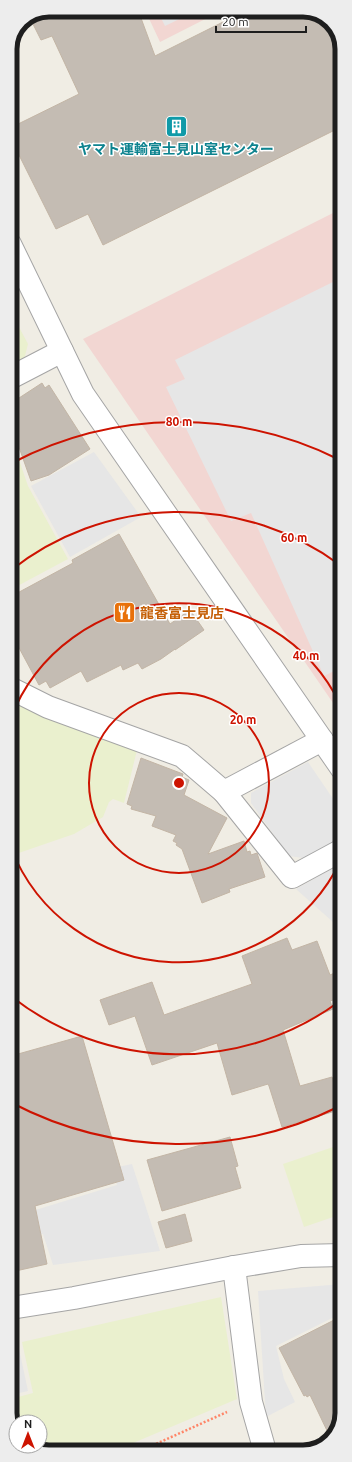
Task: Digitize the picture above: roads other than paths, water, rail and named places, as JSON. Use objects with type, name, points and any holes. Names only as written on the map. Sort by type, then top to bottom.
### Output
[{"type":"street","points":[[17,258],[83,394],[335,759]]},
{"type":"street","points":[[17,374],[62,351]]},
{"type":"street","points":[[17,692],[48,707],[182,756],[224,792],[292,877],[335,854]]},
{"type":"street","points":[[224,792],[322,740]]},
{"type":"street","points":[[17,1307],[301,1256],[335,1255]]},
{"type":"street","points":[[234,1267],[251,1402],[263,1445]]},
{"type":"place","name":"ヤマト運輸富士見山室センター","points":[[176,127]]},
{"type":"place","name":"龍香富士見店","points":[[125,613]]}]
